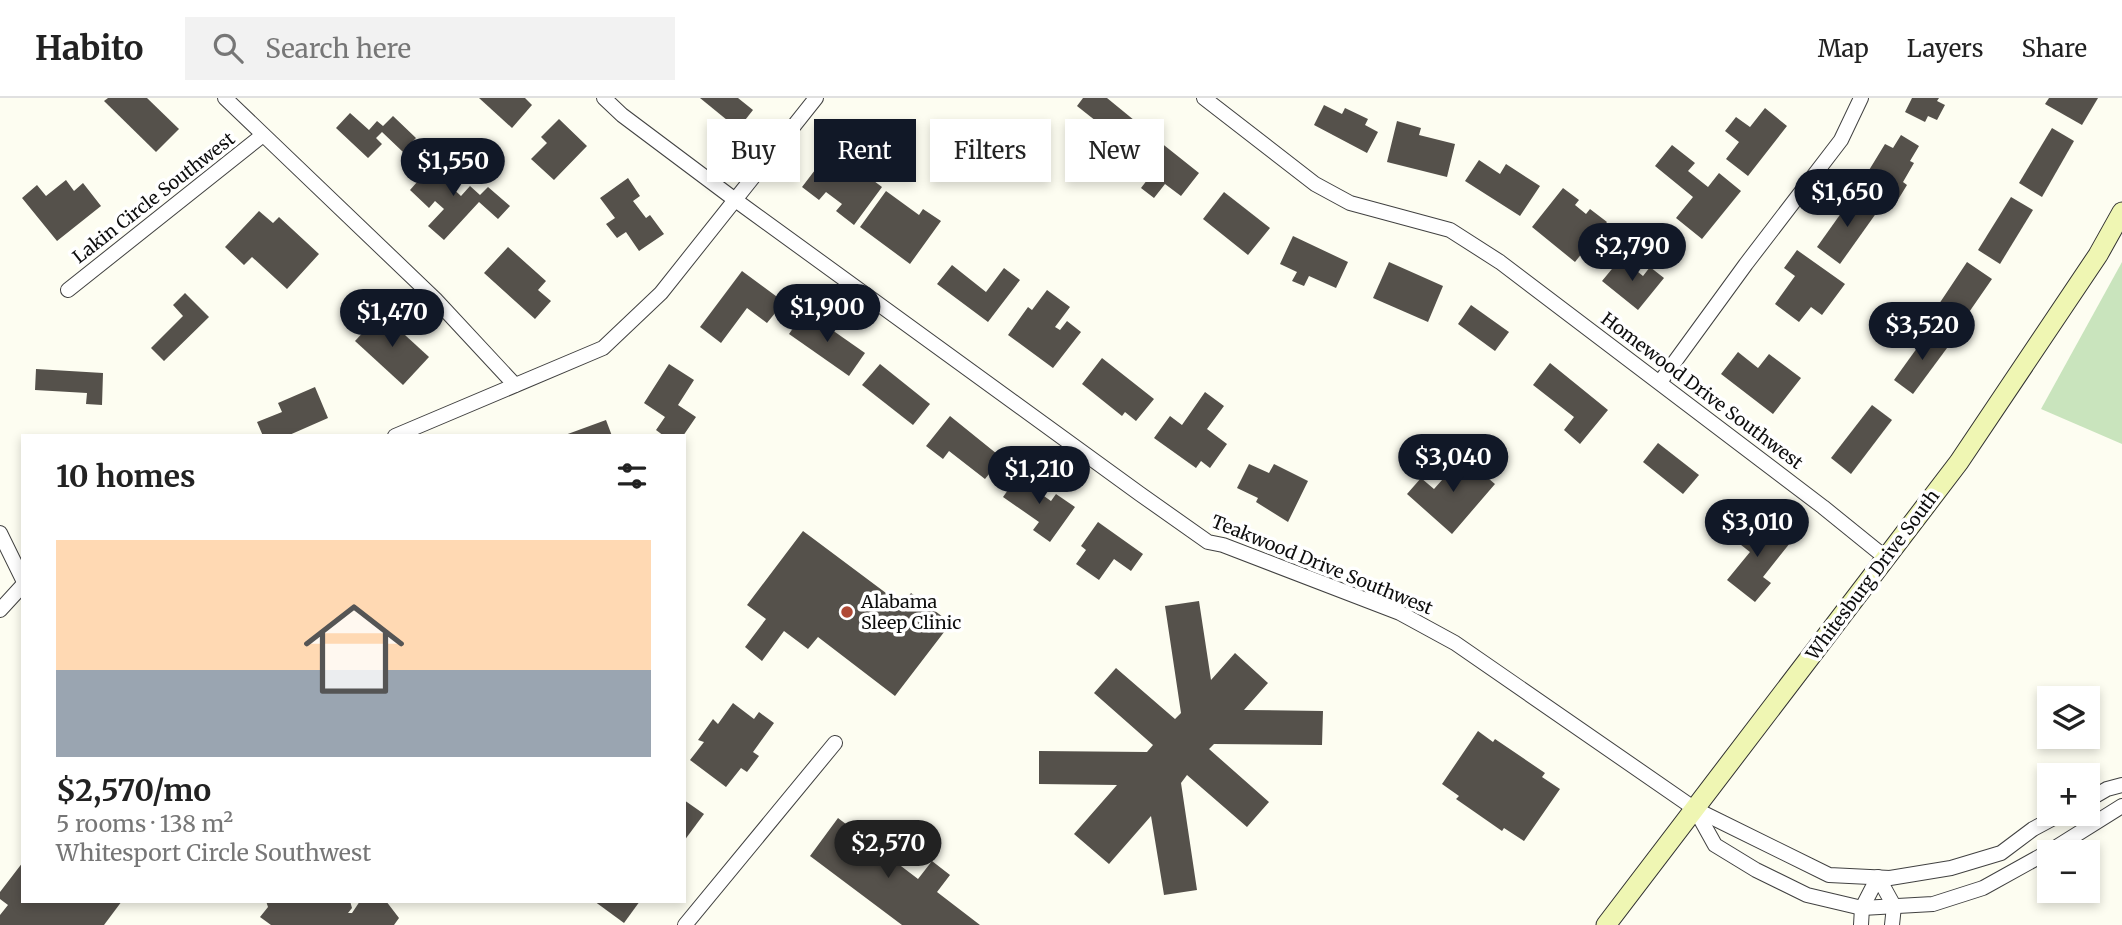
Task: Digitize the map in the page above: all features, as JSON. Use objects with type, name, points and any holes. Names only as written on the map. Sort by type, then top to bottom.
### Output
[{"type":"main road","name":"Whitesburg Drive South","points":[[1606,925],[1959,462],[2083,278],[2122,212]]},
{"type":"street","points":[[225,98],[435,299],[516,384]]},
{"type":"street","name":"Teakwood Drive Southwest","points":[[604,98],[622,115],[734,199],[1140,494],[1209,541],[1400,614],[1455,643],[1695,809],[1829,875],[1890,878],[1951,868],[2001,853],[2038,826]]},
{"type":"street","points":[[400,434],[603,348],[661,293],[816,98]]},
{"type":"street","name":"Homewood Drive Southwest","points":[[1204,98],[1315,184],[1350,204],[1450,230],[1500,262],[1660,382],[1886,558]]},
{"type":"street","points":[[1660,382],[1841,140],[1861,98]]},
{"type":"street","name":"Lakin Circle Southwest","points":[[68,290],[263,135]]},
{"type":"street","points":[[0,533],[21,576]]},
{"type":"street","points":[[0,610],[21,588]]},
{"type":"street","points":[[685,925],[835,743]]},
{"type":"street","points":[[2100,793],[2122,785]]},
{"type":"street","points":[[1695,809],[1715,845],[1756,870],[1807,895],[1862,908],[1933,904],[1983,888],[2055,848],[2122,806]]},
{"type":"street","points":[[1878,877],[1894,906],[1892,925]]},
{"type":"street","points":[[1861,925],[1862,908],[1878,877]]},
{"type":"green space","points":[[2122,262],[2122,444],[2041,409]]},
{"type":"building","points":[[108,98],[147,98],[179,129],[156,152],[104,101]]},
{"type":"building","points":[[479,98],[525,98],[532,105],[512,128]]},
{"type":"building","points":[[700,98],[738,98],[753,110],[746,119],[726,119]]},
{"type":"building","points":[[1083,98],[1107,98],[1133,119],[1093,119],[1077,106]]},
{"type":"building","points":[[1912,98],[1939,98],[1937,101],[1945,105],[1937,120],[1928,116],[1925,122],[1905,112]]},
{"type":"building","points":[[2049,98],[2098,98],[2082,125],[2045,104]]},
{"type":"building","points":[[1324,105],[1342,114],[1345,108],[1368,119],[1365,125],[1378,132],[1367,153],[1314,125]]},
{"type":"building","points":[[1765,108],[1787,126],[1748,176],[1726,159],[1739,142],[1725,131],[1736,117],[1750,127]]},
{"type":"building","points":[[350,113],[369,130],[377,121],[383,126],[393,116],[416,138],[403,152],[382,132],[376,138],[382,144],[368,158],[336,128]]},
{"type":"building","points":[[559,119],[587,146],[554,180],[531,159],[547,143],[541,137]]},
{"type":"building","points":[[1397,121],[1421,128],[1419,135],[1455,144],[1447,177],[1387,162]]},
{"type":"building","points":[[2052,128],[2074,141],[2042,197],[2019,183]]},
{"type":"building","points":[[1901,135],[1919,146],[1910,161],[1914,163],[1903,182],[1907,185],[1896,203],[1863,180],[1885,144],[1893,148]]},
{"type":"building","points":[[1164,145],[1199,173],[1181,196],[1165,184],[1154,198],[1141,188],[1146,182],[1164,182]]},
{"type":"building","points":[[1672,145],[1695,163],[1688,171],[1708,187],[1719,173],[1741,191],[1702,239],[1676,218],[1693,197],[1655,166]]},
{"type":"building","points":[[441,155],[458,170],[447,183],[461,196],[470,186],[480,195],[488,187],[510,206],[498,219],[479,202],[444,240],[428,226],[444,209],[435,201],[429,208],[410,190]]},
{"type":"building","points":[[1479,160],[1500,174],[1506,164],[1540,186],[1520,216],[1465,181]]},
{"type":"building","points":[[814,171],[814,182],[875,182],[882,187],[854,225],[836,211],[842,204],[826,192],[819,200],[802,187]]},
{"type":"building","points":[[628,178],[640,196],[633,201],[646,218],[650,215],[664,234],[639,251],[626,232],[617,238],[606,224],[615,218],[600,198]]},
{"type":"building","points":[[66,180],[74,191],[83,183],[101,206],[57,241],[22,198],[37,185],[46,196]]},
{"type":"building","points":[[1563,188],[1579,200],[1575,205],[1586,214],[1590,209],[1607,222],[1575,262],[1532,227]]},
{"type":"building","points":[[886,191],[919,215],[923,209],[941,221],[910,264],[860,227]]},
{"type":"building","points":[[1224,192],[1270,228],[1248,255],[1203,219]]},
{"type":"building","points":[[1854,195],[1877,212],[1840,264],[1817,247]]},
{"type":"building","points":[[2011,197],[2033,210],[2000,264],[1978,250]]},
{"type":"building","points":[[259,211],[273,223],[279,217],[319,254],[287,289],[252,257],[244,265],[225,247]]},
{"type":"building","points":[[1293,236],[1348,262],[1336,288],[1309,276],[1304,286],[1292,281],[1297,272],[1280,264]]},
{"type":"building","points":[[508,247],[546,281],[538,290],[551,301],[535,319],[484,273]]},
{"type":"building","points":[[1797,250],[1845,284],[1822,315],[1811,307],[1799,322],[1775,304],[1795,276],[1784,268]]},
{"type":"building","points":[[1621,258],[1643,276],[1650,267],[1664,278],[1638,310],[1602,281]]},
{"type":"building","points":[[1389,262],[1443,286],[1428,322],[1373,298]]},
{"type":"building","points":[[1967,262],[1992,279],[1956,331],[1942,321],[1949,311],[1939,304]]},
{"type":"building","points":[[952,265],[986,292],[1004,268],[1020,280],[988,322],[937,284]]},
{"type":"building","points":[[742,271],[784,302],[767,323],[747,308],[721,343],[700,327]]},
{"type":"building","points":[[1047,290],[1070,307],[1055,327],[1060,330],[1067,321],[1081,332],[1053,368],[1008,335],[1028,307],[1032,310]]},
{"type":"building","points":[[185,293],[209,317],[164,361],[151,348],[183,316],[173,305]]},
{"type":"building","points":[[1471,305],[1509,332],[1495,351],[1458,324]]},
{"type":"building","points":[[805,311],[865,353],[849,376],[789,334]]},
{"type":"building","points":[[381,313],[429,357],[403,385],[355,341]]},
{"type":"building","points":[[1930,330],[1950,344],[1913,394],[1894,380]]},
{"type":"building","points":[[1738,352],[1758,368],[1769,354],[1801,378],[1773,414],[1721,374]]},
{"type":"building","points":[[1102,358],[1154,399],[1136,421],[1125,412],[1122,416],[1082,384]]},
{"type":"building","points":[[1550,363],[1608,410],[1580,444],[1564,430],[1574,417],[1533,385]]},
{"type":"building","points":[[669,364],[694,380],[678,405],[696,417],[684,434],[661,434],[656,430],[665,417],[644,403]]},
{"type":"building","points":[[880,364],[930,404],[913,425],[862,385]]},
{"type":"building","points":[[36,369],[103,373],[102,405],[86,404],[87,393],[35,390]]},
{"type":"building","points":[[315,387],[328,418],[292,434],[262,434],[257,422],[282,412],[278,403]]},
{"type":"building","points":[[1205,392],[1224,406],[1207,429],[1227,444],[1210,468],[1201,461],[1196,468],[1154,438],[1170,416],[1182,425]]},
{"type":"building","points":[[1872,405],[1892,420],[1851,474],[1831,458]]},
{"type":"building","points":[[950,416],[1002,458],[985,479],[949,451],[943,459],[926,446]]},
{"type":"building","points":[[606,420],[611,434],[568,434]]},
{"type":"building","points":[[1658,443],[1699,475],[1683,494],[1643,462]]},
{"type":"building","points":[[1458,453],[1495,484],[1452,534],[1407,494],[1421,478],[1434,489],[1451,470],[1446,466]]},
{"type":"building","points":[[1249,464],[1269,473],[1274,464],[1308,481],[1288,522],[1256,502],[1258,498],[1237,488]]},
{"type":"building","points":[[1023,469],[1037,479],[1031,487],[1051,501],[1056,494],[1075,507],[1050,542],[1033,530],[1039,522],[1003,497]]},
{"type":"building","points":[[1753,520],[1767,531],[1770,527],[1790,543],[1763,577],[1771,583],[1755,602],[1727,580],[1750,552],[1736,541]]},
{"type":"building","points":[[1098,522],[1143,554],[1131,571],[1114,559],[1099,580],[1076,564],[1086,550],[1081,546]]},
{"type":"building","name":"Alabama Sleep Clinic","points":[[803,531],[902,605],[911,593],[951,623],[895,696],[818,637],[808,649],[784,631],[762,661],[745,647],[766,619],[747,605]]},
{"type":"building","points":[[1199,601],[1211,680],[1235,653],[1268,683],[1244,710],[1323,711],[1322,745],[1214,744],[1209,749],[1269,802],[1247,827],[1187,775],[1181,783],[1197,890],[1164,895],[1151,816],[1109,864],[1074,834],[1117,785],[1039,784],[1039,751],[1147,752],[1153,745],[1094,693],[1116,668],[1175,719],[1181,713],[1165,606]]},
{"type":"building","points":[[733,703],[754,719],[759,712],[774,723],[753,752],[759,756],[747,772],[741,768],[726,787],[690,760],[704,742],[698,740],[713,719],[718,724]]},
{"type":"building","points":[[1478,731],[1493,742],[1495,739],[1545,773],[1542,777],[1560,789],[1524,841],[1504,828],[1502,831],[1456,799],[1459,796],[1442,784]]},
{"type":"building","points":[[686,801],[704,814],[686,838]]},
{"type":"building","points":[[838,818],[918,879],[932,861],[950,875],[937,892],[980,925],[902,925],[810,856]]},
{"type":"building","points":[[21,865],[21,903],[120,903],[104,925],[0,925],[0,915],[8,905],[0,899],[0,892]]},
{"type":"building","points":[[267,903],[351,903],[352,908],[348,913],[352,913],[359,903],[388,903],[399,918],[394,925],[271,925],[260,917],[268,907]]},
{"type":"building","points":[[597,903],[639,903],[624,923]]},
{"type":"place","name":"Alabama Sleep Clinic","points":[[847,612]]}]
